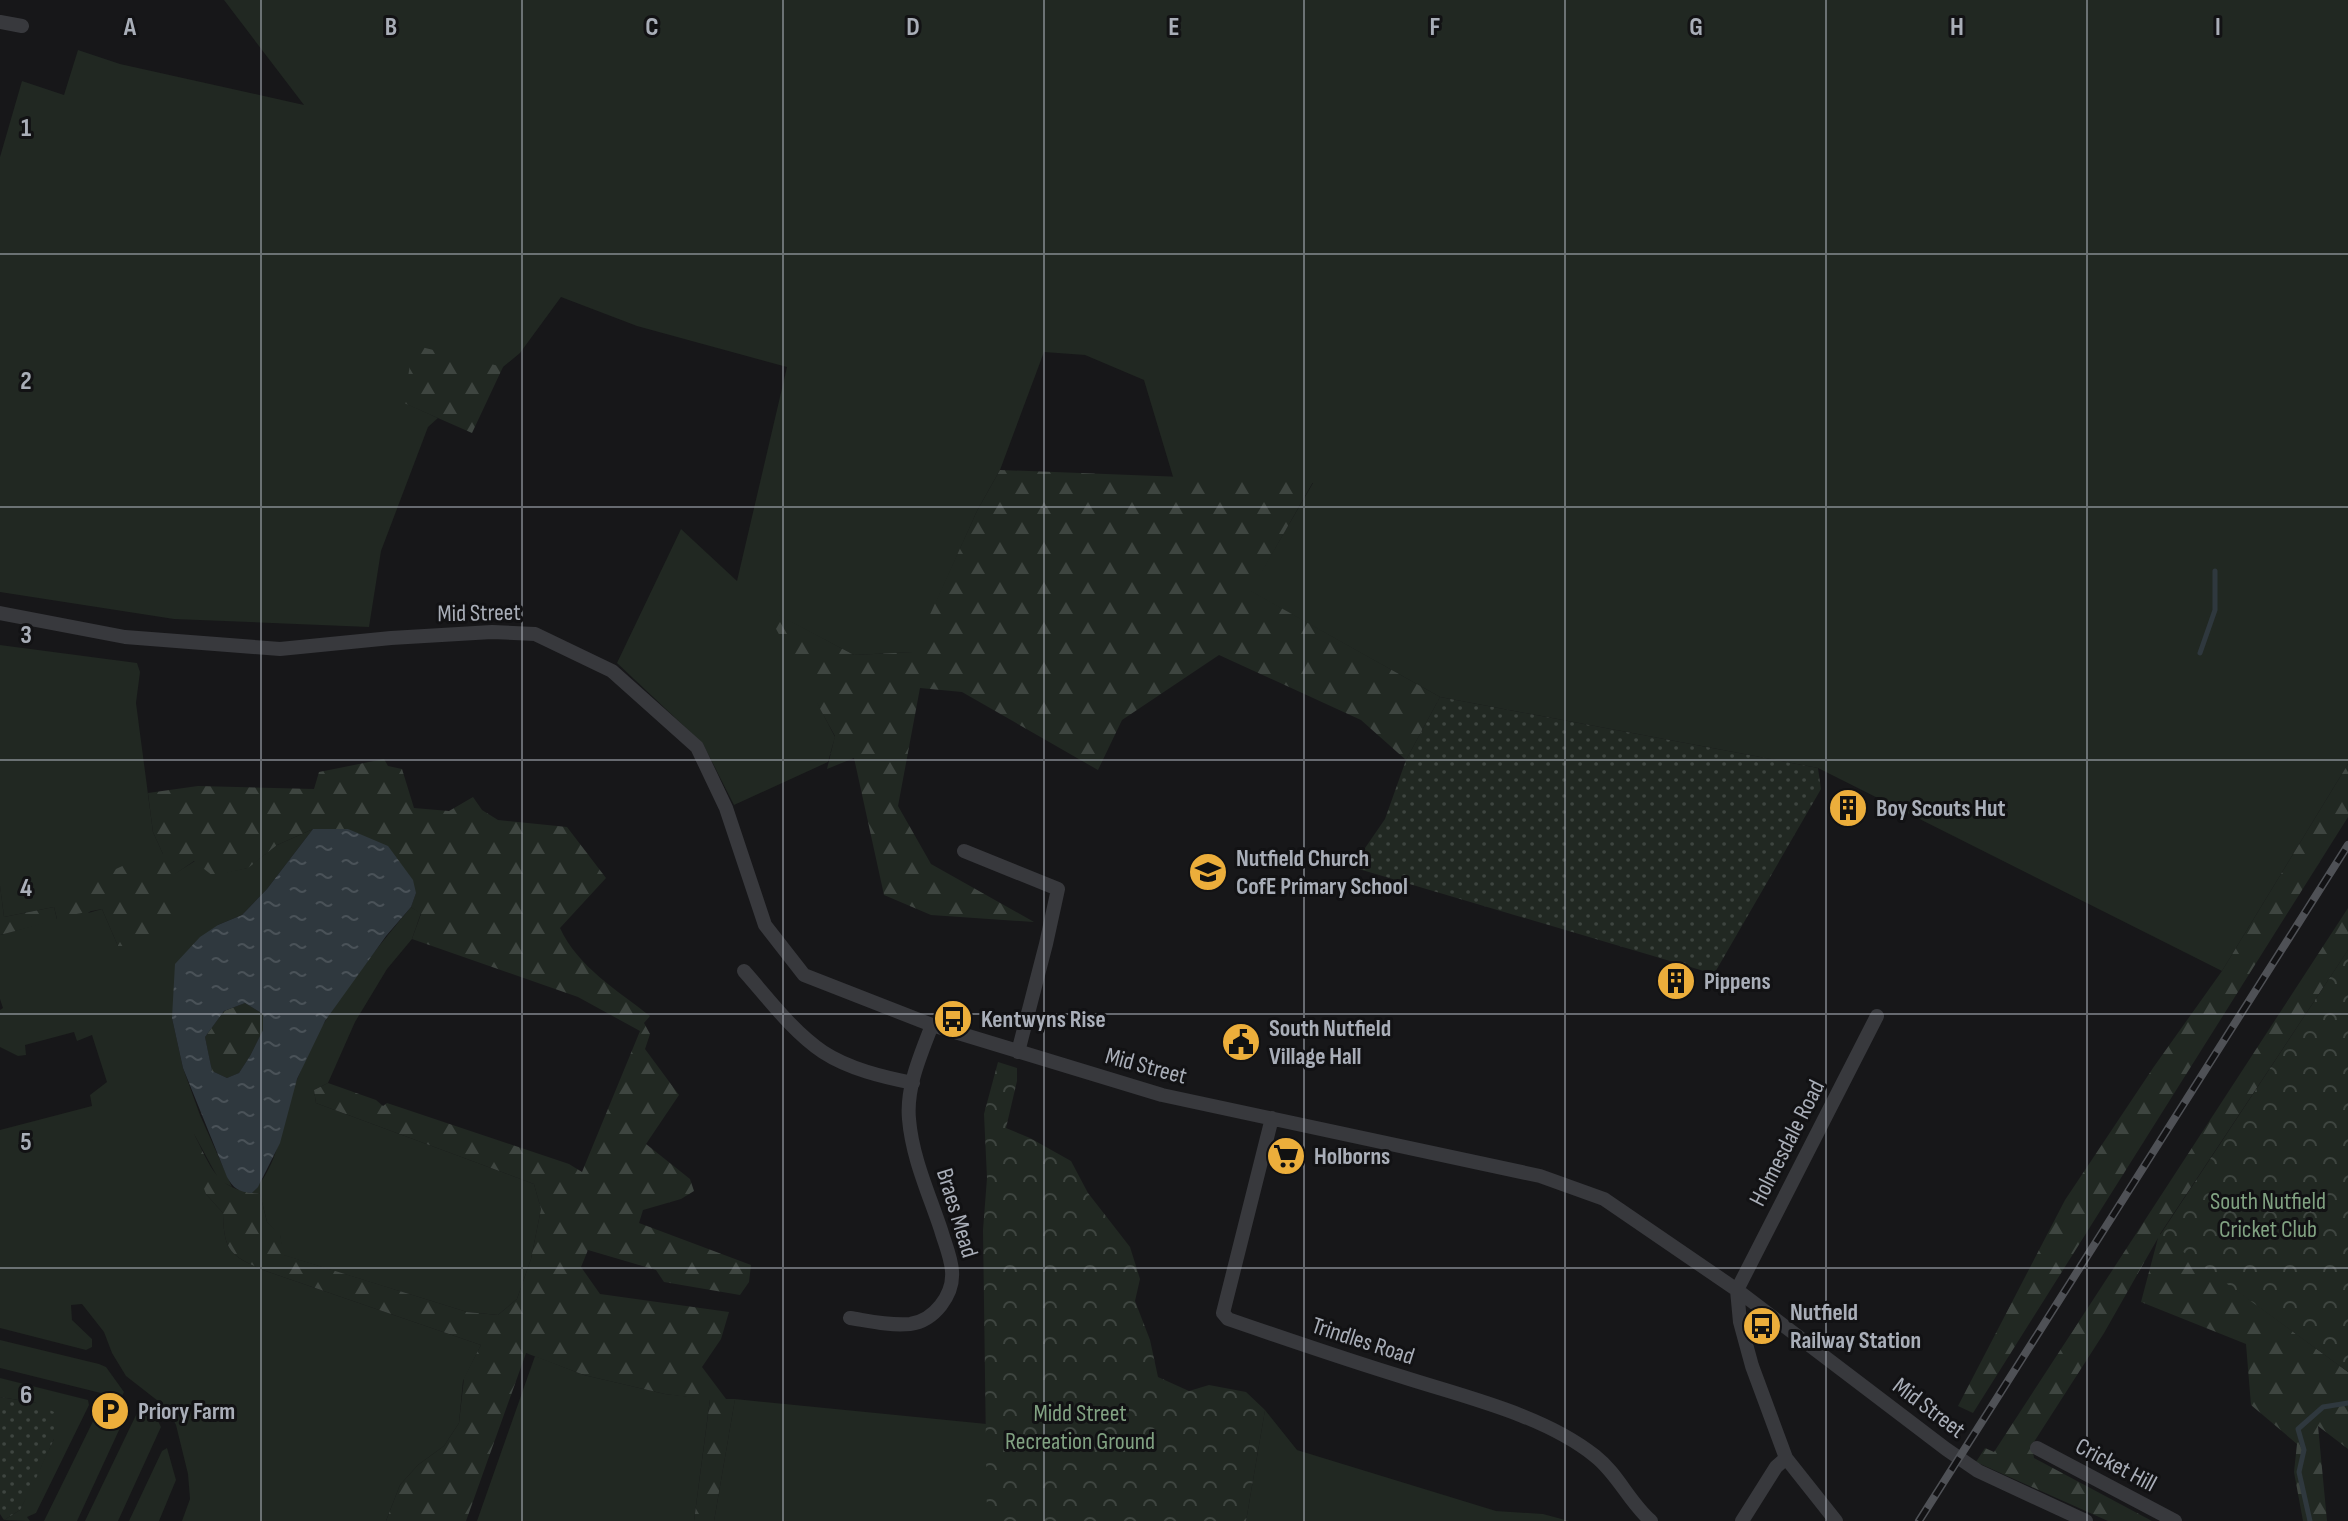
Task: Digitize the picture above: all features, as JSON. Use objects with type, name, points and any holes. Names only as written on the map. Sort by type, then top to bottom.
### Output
[{"type":"street","points":[[0,22],[22,26]]},
{"type":"street","name":"Mid Street","points":[[0,613],[125,637],[280,649],[405,637],[492,632],[535,634],[612,671],[697,747],[726,808],[765,925],[804,975],[932,1025],[1162,1095],[1540,1176],[1604,1199],[1737,1290],[1967,1464],[2086,1521]]},
{"type":"street","points":[[964,851],[1058,889],[1018,1052]]},
{"type":"street","points":[[744,971],[802,1035],[824,1053],[869,1073],[913,1083]]},
{"type":"street","name":"Holmesdale Road","points":[[1737,1290],[1877,1016]]},
{"type":"street","name":"Braes Mead","points":[[850,1318],[892,1324],[922,1321],[944,1301],[952,1282],[949,1257],[913,1146],[908,1107],[932,1025]]},
{"type":"street","name":"Trindles Road","points":[[1272,1118],[1223,1313],[1228,1319],[1502,1408],[1553,1431],[1595,1455],[1651,1521]]},
{"type":"street","points":[[1737,1290],[1740,1322],[1752,1366],[1786,1458],[1836,1521]]},
{"type":"street","name":"Cricket Hill","points":[[2037,1448],[2175,1521]]},
{"type":"street","points":[[1742,1521],[1776,1467],[1786,1458]]},
{"type":"green space","points":[[224,0],[2348,0],[2348,764],[2222,971],[1818,768],[1440,697],[1250,591],[1313,483],[1174,480],[1144,380],[1085,355],[1044,352],[1000,470],[977,511],[914,652],[854,655],[770,611],[835,737],[828,762],[734,805],[703,744],[617,663],[681,529],[737,581],[787,367],[637,326],[561,297],[520,353],[503,367],[405,403],[438,418],[428,427],[381,551],[369,627],[174,619],[0,592],[0,157],[22,81],[64,95],[78,50],[120,64],[304,105]]},
{"type":"green space","points":[[413,345],[503,367],[472,433],[404,403]]},
{"type":"green space","points":[[1000,470],[1313,482],[1251,591],[1440,697],[1406,760],[1361,720],[1219,655],[1122,720],[1098,770],[962,692],[920,688],[898,806],[931,864],[1034,922],[931,915],[884,895],[854,758],[827,769],[835,736],[764,607],[854,655],[913,652],[977,511]]},
{"type":"green space","points":[[0,645],[137,663],[140,672],[136,703],[153,832],[163,854],[88,913],[102,909],[118,946],[174,874],[195,861],[213,875],[247,868],[277,845],[313,829],[267,889],[242,915],[218,925],[172,1018],[183,1068],[232,1187],[219,1180],[194,1134],[206,1194],[223,1213],[225,1235],[231,1250],[263,1270],[481,1345],[463,1381],[459,1423],[444,1446],[418,1465],[400,1485],[386,1521],[182,1521],[190,1499],[188,1474],[176,1425],[167,1408],[126,1376],[104,1332],[82,1304],[71,1305],[72,1320],[92,1339],[92,1347],[86,1350],[0,1328],[0,1130],[92,1106],[90,1095],[107,1082],[92,1035],[77,1041],[74,1032],[25,1045],[26,1055],[18,1056],[0,1047],[0,1010],[3,1008],[0,999],[0,935],[57,919],[54,907],[4,917],[0,886]]},
{"type":"green space","points":[[1440,697],[1818,768],[1821,789],[1714,974],[1352,867],[1385,819],[1406,760]]},
{"type":"green space","points":[[384,759],[388,766],[402,769],[414,808],[449,811],[473,797],[482,810],[498,820],[567,827],[606,878],[560,928],[588,966],[650,1016],[644,1023],[650,1034],[645,1049],[679,1095],[646,1144],[690,1179],[694,1191],[681,1199],[643,1210],[639,1223],[751,1265],[749,1282],[740,1295],[664,1282],[656,1270],[588,1250],[581,1267],[600,1294],[729,1312],[721,1339],[702,1367],[726,1399],[735,1399],[714,1521],[694,1521],[710,1400],[665,1394],[584,1375],[526,1353],[466,1521],[386,1521],[400,1485],[418,1465],[444,1446],[459,1423],[464,1378],[481,1345],[263,1270],[243,1260],[227,1243],[223,1213],[206,1194],[185,1136],[194,1134],[217,1176],[234,1188],[260,1194],[267,1222],[280,1234],[284,1255],[467,1312],[498,1315],[517,1299],[531,1259],[541,1209],[534,1184],[316,1103],[314,1090],[328,1083],[376,1100],[383,1106],[387,1103],[569,1164],[582,1172],[640,1031],[578,997],[412,939],[421,914],[411,907],[416,893],[348,829],[313,829],[277,845],[248,868],[213,876],[194,861],[175,874],[179,882],[179,920],[133,946],[118,946],[102,909],[66,916],[63,903],[85,883],[151,853],[163,854],[153,832],[148,793],[198,786],[314,789],[319,772]]},
{"type":"green space","points":[[2348,764],[2348,817],[1973,1413],[1958,1406],[2065,1200],[2222,971]]},
{"type":"green space","points":[[0,886],[4,917],[54,907],[57,920],[0,935]]},
{"type":"green space","points":[[411,907],[421,913],[412,939],[387,969],[355,1022],[328,1083],[314,1090],[316,1103],[534,1184],[541,1209],[531,1259],[517,1299],[498,1315],[467,1312],[283,1255],[280,1235],[267,1222],[260,1194],[252,1193],[270,1166],[293,1090],[318,1033],[356,976]]},
{"type":"green space","points":[[2348,908],[2348,950],[2160,1234],[2348,1372],[2348,1449],[2318,1426],[2327,1521],[2303,1521],[2294,1472],[2297,1444],[2251,1405],[2246,1344],[2141,1302],[2158,1238],[2104,1333],[2032,1445],[2034,1458],[2152,1521],[2108,1521],[1976,1462],[1985,1448],[1994,1452]]},
{"type":"green space","name":"South Nutfield Cricket Club","points":[[2348,950],[2348,1372],[2160,1235]]},
{"type":"green space","points":[[245,1003],[263,1014],[263,1030],[239,1073],[227,1078],[212,1071],[205,1037],[224,1011]]},
{"type":"green space","name":"Midd Street Recreation Ground","points":[[998,1062],[1017,1068],[1006,1128],[1071,1161],[1088,1193],[1130,1247],[1140,1279],[1135,1301],[1150,1340],[1158,1377],[1189,1391],[1209,1385],[1246,1392],[1265,1410],[1246,1521],[987,1521],[983,1230],[987,1178],[984,1114]]},
{"type":"green space","points":[[0,1340],[99,1364],[106,1367],[124,1392],[121,1398],[0,1368]]},
{"type":"green space","points":[[535,1356],[584,1375],[665,1394],[710,1399],[694,1521],[477,1521]]},
{"type":"green space","points":[[0,1378],[88,1400],[89,1405],[36,1513],[27,1517],[30,1521],[4,1520],[20,1510],[54,1439],[36,1403],[0,1397]]},
{"type":"green space","points":[[0,1397],[36,1403],[56,1413],[58,1423],[54,1439],[20,1510],[4,1520],[0,1514]]},
{"type":"green space","points":[[735,1399],[987,1424],[987,1521],[714,1521]]},
{"type":"green space","points":[[105,1404],[124,1408],[126,1415],[77,1521],[44,1521],[100,1407]]},
{"type":"green space","points":[[1265,1410],[1297,1450],[1496,1511],[1543,1514],[1569,1521],[1246,1521]]},
{"type":"green space","points":[[137,1413],[155,1415],[161,1427],[118,1521],[85,1521]]},
{"type":"green space","points":[[167,1448],[176,1480],[159,1521],[129,1521],[162,1451]]},
{"type":"water","points":[[313,829],[348,829],[388,846],[413,880],[416,893],[411,907],[386,936],[325,1021],[297,1079],[280,1143],[252,1193],[237,1189],[227,1177],[183,1068],[172,1018],[175,964],[200,937],[242,915],[267,889]],"holes":[[[245,1003],[263,1014],[263,1030],[239,1073],[227,1078],[212,1071],[205,1037],[224,1011]]]},
{"type":"waterway","points":[[2200,653],[2215,610],[2215,571]]},
{"type":"waterway","points":[[2310,1521],[2299,1472],[2304,1450],[2298,1429],[2323,1407],[2348,1403]]},
{"type":"railway","points":[[1919,1521],[2348,845]]},
{"type":"place","name":"Boy Scouts Hut","points":[[1848,808]]},
{"type":"place","name":"Nutfield Church CofE Primary School","points":[[1208,872]]},
{"type":"place","name":"Pippens","points":[[1676,981]]},
{"type":"place","name":"Kentwyns Rise","points":[[953,1019]]},
{"type":"place","name":"South Nutfield Village Hall","points":[[1241,1042]]},
{"type":"place","name":"Holborns","points":[[1286,1156]]},
{"type":"place","name":"Nutfield Railway Station","points":[[1762,1326]]},
{"type":"place","name":"Priory Farm","points":[[110,1411]]}]
